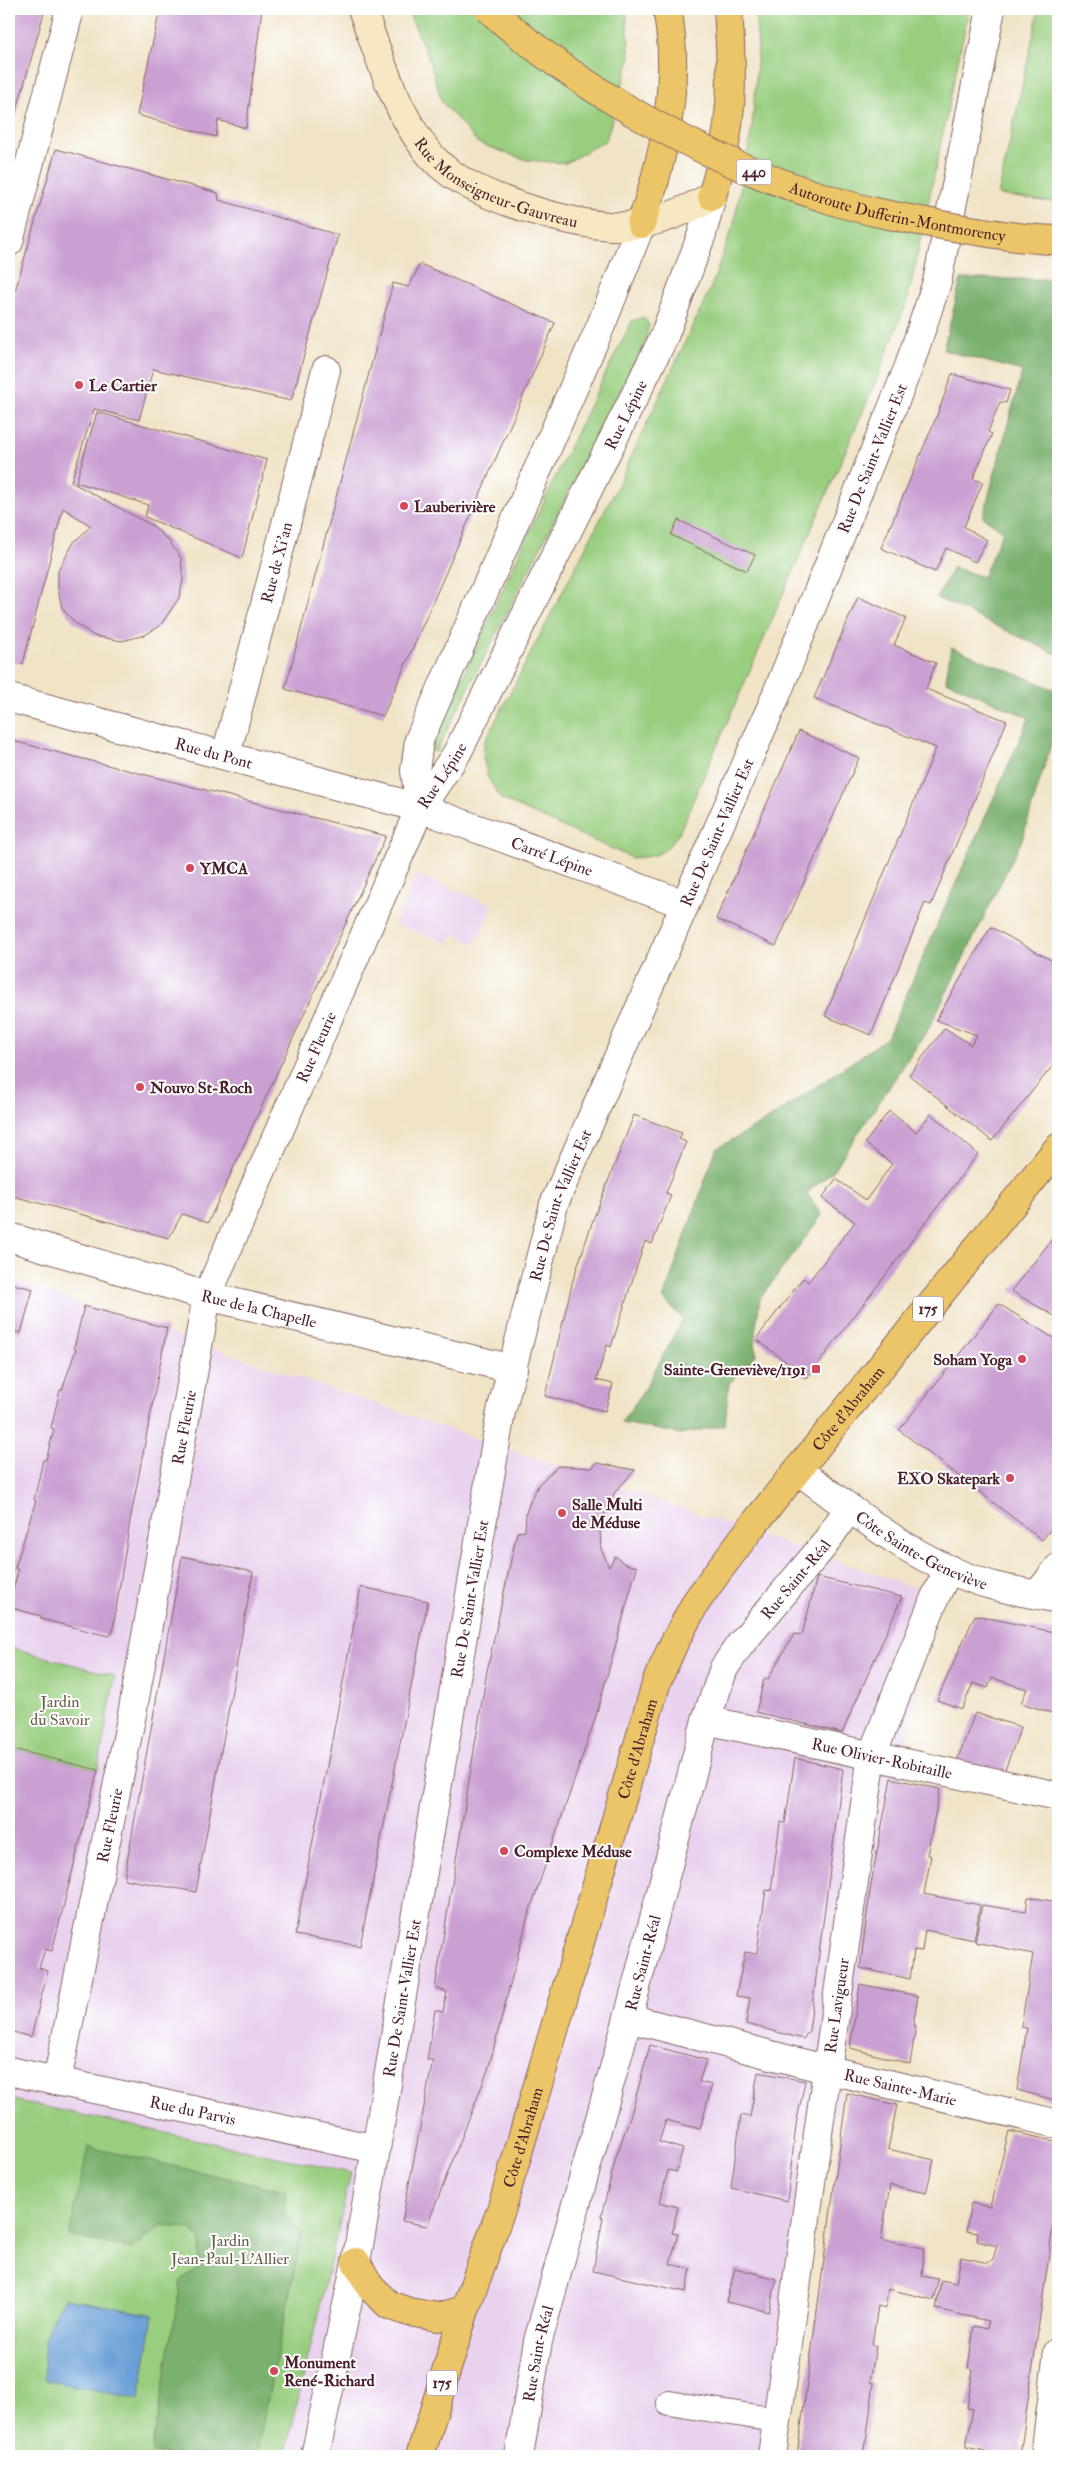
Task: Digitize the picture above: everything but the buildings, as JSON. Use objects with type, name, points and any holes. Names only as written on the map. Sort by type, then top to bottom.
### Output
[{"type":"main road","name":"Rue Monseigneur-Gauvreau","points":[[362,9],[404,115],[423,146],[446,170],[464,182],[486,192],[567,218],[607,225],[641,224],[678,213],[712,196]]},
{"type":"main road","name":"Autoroute Dufferin-Montmorency","points":[[489,9],[583,82],[655,124],[746,168],[835,201],[932,223],[1013,237],[1058,240]]},
{"type":"main road","points":[[641,224],[663,153],[671,79],[670,26],[666,9]]},
{"type":"main road","points":[[712,196],[728,138],[732,98],[728,9]]},
{"type":"main road","name":"Côte d'Abraham","points":[[420,2456],[465,2310],[502,2207],[658,1681],[674,1643],[696,1602],[750,1529],[1058,1148]]},
{"type":"main road","points":[[356,2262],[371,2288],[389,2305],[409,2312],[438,2316],[465,2310]]},
{"type":"street","points":[[9,242],[70,9]]},
{"type":"street","name":"Rue De Saint-Vallier Est","points":[[315,2456],[356,2262],[499,1422],[554,1204],[773,703],[909,366],[937,282],[991,9]]},
{"type":"street","name":"Rue Lépine","points":[[420,808],[457,753],[663,340],[702,234],[712,196]]},
{"type":"street","name":"Rue Lépine","points":[[420,808],[415,771],[420,740],[602,323],[641,224]]},
{"type":"street","name":"Rue de Xi'an","points":[[226,755],[326,370]]},
{"type":"street","name":"Rue du Pont","points":[[9,698],[420,808]]},
{"type":"street","name":"Carré Lépine","points":[[420,808],[684,904]]},
{"type":"street","name":"Rue Fleurie","points":[[57,2081],[132,1710],[207,1296],[420,808]]},
{"type":"street","name":"Rue de la Chapelle","points":[[9,1237],[207,1296],[513,1369]]},
{"type":"street","name":"Côte Sainte-Geneviève","points":[[798,1470],[849,1508],[905,1545],[949,1569],[998,1587],[1048,1596]]},
{"type":"street","name":"Rue Saint-Réal","points":[[519,2456],[538,2341],[628,2018],[706,1720],[724,1668],[739,1646],[824,1545],[849,1508]]},
{"type":"street","points":[[1048,1596],[1058,1568]]},
{"type":"street","name":"Rue Lavigueur","points":[[772,2456],[872,1755],[949,1569]]},
{"type":"street","name":"Rue Olivier-Robitaille","points":[[706,1720],[1058,1796]]},
{"type":"street","name":"Rue Sainte-Marie","points":[[628,2018],[826,2069],[1058,2124]]},
{"type":"street","name":"Rue du Parvis","points":[[9,2071],[376,2149]]},
{"type":"street","points":[[1045,2456],[1058,2352]]},
{"type":"lane","points":[[669,2402],[776,2420]]},
{"type":"shaded area","points":[[416,875],[494,906],[474,944],[454,934],[449,943],[394,924]]},
{"type":"shaded area","points":[[9,1279],[936,1595],[770,2456],[9,2456]]},
{"type":"green space","points":[[407,9],[626,9],[630,59],[606,140],[566,163],[526,160],[478,143],[442,102],[427,54]]},
{"type":"green space","points":[[755,9],[969,9],[908,299],[874,386],[679,833],[669,846],[660,853],[632,858],[501,799],[488,778],[483,758],[484,743],[618,485],[711,287],[734,223],[752,128],[758,50]]},
{"type":"green space","points":[[1039,9],[1058,9],[1058,203],[998,195]]},
{"type":"green space","points":[[961,279],[1058,279],[1058,655],[937,598],[953,567],[983,577],[1003,531],[983,517],[1022,371],[943,350]]},
{"type":"green space","points":[[644,317],[649,325],[645,342],[436,752],[430,749],[503,587],[554,480],[632,321]]},
{"type":"green space","points":[[951,647],[1058,691],[1058,721],[1022,840],[929,1028],[833,1171],[807,1193],[822,1215],[760,1299],[755,1334],[756,1355],[729,1384],[725,1425],[681,1434],[621,1423],[643,1392],[683,1319],[663,1299],[716,1149],[769,1119],[887,1038],[1029,718],[946,681]]},
{"type":"green space","name":"Jardin du Savoir","points":[[9,1647],[115,1676],[98,1770],[9,1748]]},
{"type":"green space","name":"Jardin Jean-Paul-L'Allier","points":[[9,2099],[351,2173],[285,2456],[9,2456]],"holes":[[[65,2298],[153,2315],[139,2399]]]},
{"type":"green space","points":[[88,2147],[285,2191],[286,2214],[302,2234],[256,2456],[169,2456],[152,2452],[181,2280],[198,2268],[201,2241],[189,2229],[162,2225],[133,2249],[69,2236]]},
{"type":"water","points":[[65,2298],[153,2315],[139,2399],[45,2380],[44,2346],[46,2337],[53,2318]]},
{"type":"place","name":"Le Cartier","points":[[79,385]]},
{"type":"place","name":"Lauberivière","points":[[404,506]]},
{"type":"place","name":"YMCA","points":[[190,868]]},
{"type":"place","name":"Nouvo St-Roch","points":[[140,1087]]},
{"type":"place","name":"Soham Yoga","points":[[1022,1359]]},
{"type":"place","name":"Sainte-Geneviève/1191","points":[[816,1369]]},
{"type":"place","name":"EXO Skatepark","points":[[1010,1478]]},
{"type":"place","name":"Salle Multi de Méduse","points":[[562,1513]]},
{"type":"place","name":"Complexe Méduse","points":[[504,1851]]},
{"type":"place","name":"Monument René-Richard","points":[[274,2371]]}]
